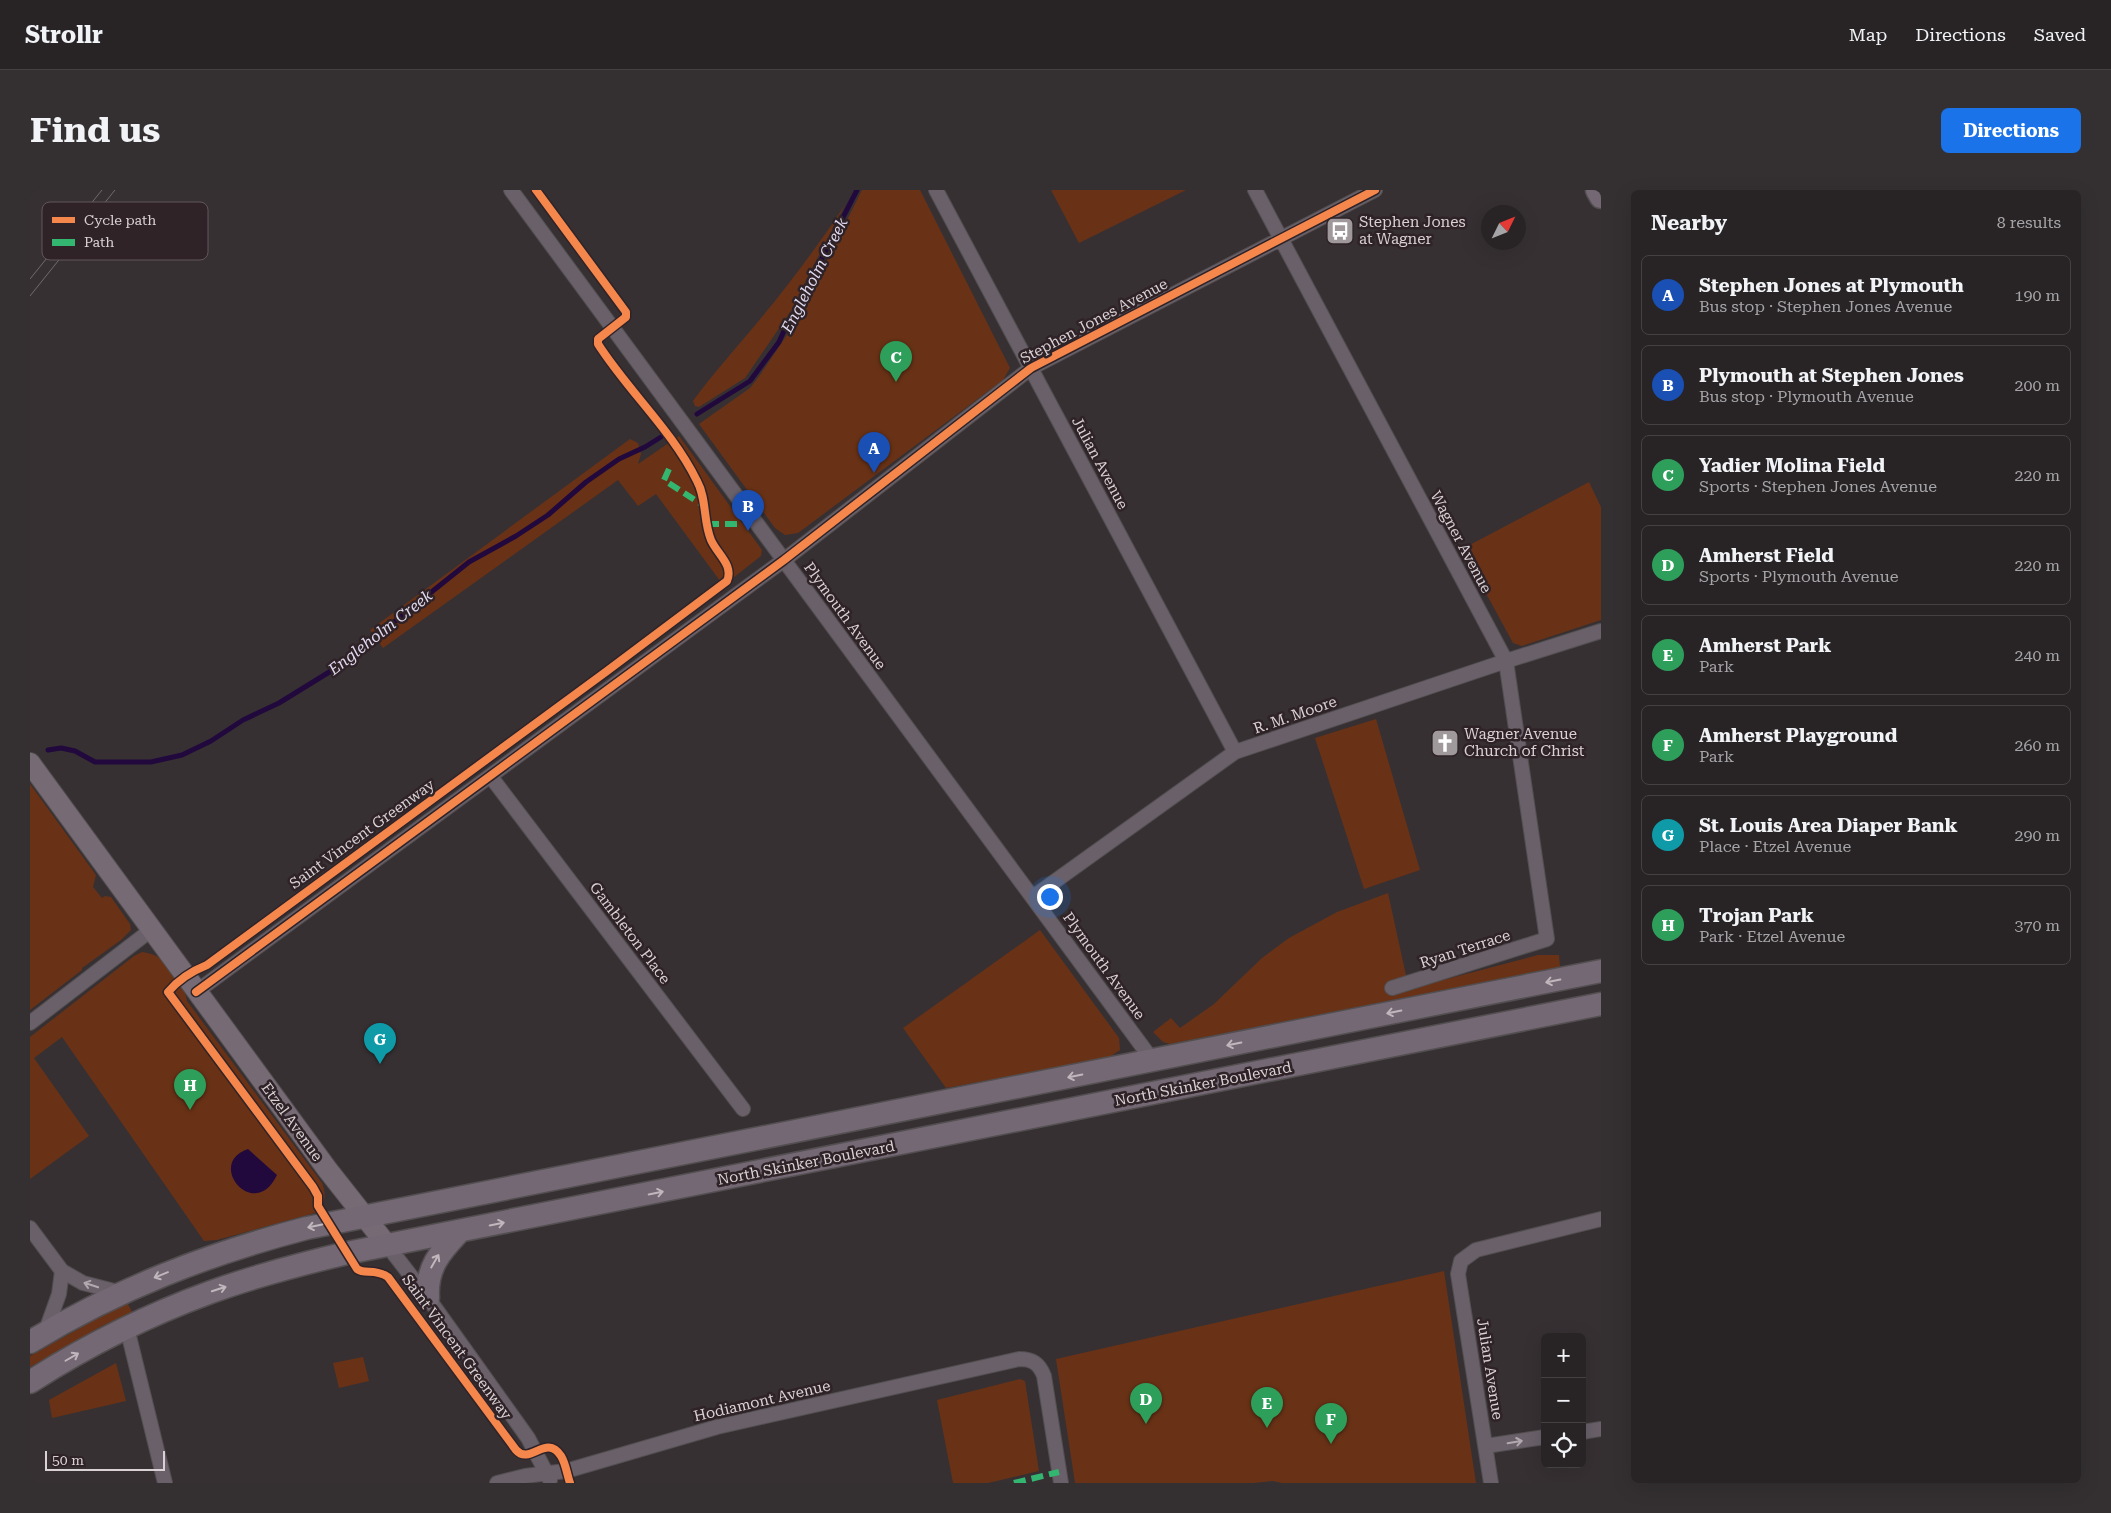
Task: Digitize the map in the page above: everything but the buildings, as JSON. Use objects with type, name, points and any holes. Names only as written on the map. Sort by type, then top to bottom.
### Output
[{"type":"main road","points":[[1597,190],[1601,197]]},
{"type":"main road","points":[[37,1338],[93,1306],[200,1260],[252,1242],[306,1228],[1601,972]]},
{"type":"main road","name":"North Skinker Boulevard","points":[[30,1382],[91,1346],[127,1328],[210,1292],[253,1278],[328,1258],[1601,1004]]},
{"type":"main road","points":[[428,1298],[427,1287],[431,1267],[443,1249],[459,1232]]},
{"type":"street","name":"Plymouth Avenue","points":[[511,190],[1153,1061]]},
{"type":"street","name":"Julian Avenue","points":[[936,190],[1235,752]]},
{"type":"street","name":"Wagner Avenue","points":[[1255,190],[1506,661],[1547,939]]},
{"type":"street","name":"Stephen Jones Avenue","points":[[196,992],[784,560],[1031,368],[1375,190]]},
{"type":"street","name":"R. M. Moore","points":[[1033,897],[1235,752],[1506,661],[1601,632]]},
{"type":"street","name":"Etzel Avenue","points":[[30,763],[196,992],[363,1216],[428,1298],[528,1438],[549,1478]]},
{"type":"street","name":"Gambleton Place","points":[[491,777],[743,1109]]},
{"type":"street","points":[[30,1024],[152,930]]},
{"type":"street","name":"Ryan Terrace","points":[[1392,988],[1547,939]]},
{"type":"street","name":"Julian Avenue","points":[[1491,1483],[1458,1274],[1461,1261],[1476,1250],[1601,1219]]},
{"type":"street","points":[[30,1228],[62,1271],[88,1285],[122,1293]]},
{"type":"street","points":[[37,1338],[59,1294],[62,1271]]},
{"type":"street","points":[[127,1328],[164,1483]]},
{"type":"street","name":"Hodiamont Avenue","points":[[497,1483],[549,1478],[717,1427],[909,1382],[1019,1359],[1028,1359],[1036,1362],[1044,1376],[1061,1483]]},
{"type":"street","points":[[1586,1431],[1601,1429]]},
{"type":"street","points":[[1486,1446],[1541,1438]]},
{"type":"shaded area","points":[[862,190],[920,190],[1010,368],[1003,380],[798,533],[785,535],[775,528],[699,424],[750,388],[760,375],[809,302],[818,278]]},
{"type":"shaded area","points":[[1051,190],[1186,190],[1079,243]]},
{"type":"shaded area","points":[[845,205],[804,284],[799,299],[745,378],[699,407],[695,406],[693,401],[701,390],[783,291]]},
{"type":"shaded area","points":[[679,436],[762,550],[761,556],[733,578],[726,589],[656,494],[638,506],[618,480],[383,648],[370,630],[630,439],[638,443],[641,454],[638,464]]},
{"type":"shaded area","points":[[1589,482],[1601,507],[1601,620],[1522,646],[1513,643],[1462,549]]},
{"type":"shaded area","points":[[1376,719],[1420,870],[1364,889],[1315,738]]},
{"type":"shaded area","points":[[30,784],[96,875],[93,887],[102,898],[105,896],[111,897],[130,924],[131,930],[121,940],[82,968],[82,970],[30,1010]]},
{"type":"shaded area","points":[[1388,893],[1409,989],[1538,955],[1559,955],[1560,967],[1170,1044],[1163,1042],[1153,1032],[1171,1018],[1180,1028],[1214,1004],[1262,958],[1289,938],[1337,912]]},
{"type":"shaded area","points":[[1040,930],[1119,1038],[1120,1050],[1111,1056],[1099,1060],[946,1088],[903,1028]]},
{"type":"shaded area","points":[[142,952],[158,957],[171,971],[184,990],[187,1001],[322,1183],[324,1199],[315,1213],[217,1240],[204,1241],[62,1037],[34,1058],[89,1136],[30,1179],[30,1037],[134,956]]},
{"type":"shaded area","points":[[248,1149],[277,1175],[267,1188],[257,1193],[246,1192],[232,1176],[231,1166],[236,1156]]},
{"type":"shaded area","points":[[1444,1271],[1476,1483],[1282,1483],[1273,1481],[1254,1483],[1075,1483],[1056,1359]]},
{"type":"shaded area","points":[[127,1302],[132,1312],[100,1327],[30,1367],[30,1356]]},
{"type":"shaded area","points":[[363,1357],[369,1381],[339,1388],[333,1363]]},
{"type":"shaded area","points":[[116,1363],[126,1401],[52,1418],[49,1400]]},
{"type":"shaded area","points":[[1020,1379],[1025,1381],[1039,1471],[988,1483],[953,1483],[937,1400]]},
{"type":"waterway","name":"Engleholm Creek","points":[[697,414],[750,381],[779,342],[787,324],[807,296],[815,272],[857,190]]},
{"type":"waterway","name":"Engleholm Creek","points":[[48,750],[61,748],[75,751],[95,762],[151,762],[182,755],[211,741],[243,720],[279,703],[339,666],[469,562],[516,536],[548,515],[586,482],[619,459],[661,437]]},
{"type":"tram line","points":[[92,202],[102,190]]},
{"type":"tram line","points":[[105,202],[115,190]]},
{"type":"tram line","points":[[30,279],[45,260]]},
{"type":"tram line","points":[[30,296],[59,260]]},
{"type":"marked path","points":[[669,469],[664,480],[704,506]]},
{"type":"marked path","points":[[707,524],[742,524]]},
{"type":"marked path","points":[[1014,1483],[1059,1472]]},
{"type":"cycle path","name":"Saint Vincent Greenway","points":[[536,190],[626,312],[626,317],[598,339],[598,344],[687,462],[700,488],[711,540],[727,565],[729,575],[727,581],[207,965],[181,979],[168,992],[313,1187],[318,1196],[318,1206],[357,1269],[363,1272],[383,1274],[388,1277],[516,1450],[521,1454],[532,1453],[544,1448],[555,1450],[563,1459],[570,1483]]},
{"type":"cycle path","points":[[196,992],[784,560],[1031,368],[1375,190]]},
{"type":"place","name":"Stephen Jones at Wagner","points":[[1340,231]]},
{"type":"place","name":"Yadier Molina Field","points":[[896,382]]},
{"type":"place","name":"Stephen Jones at Plymouth","points":[[874,473]]},
{"type":"place","name":"Plymouth at Stephen Jones","points":[[748,531]]},
{"type":"place","name":"Wagner Avenue Church of Christ","points":[[1445,743]]},
{"type":"place","name":"St. Louis Area Diaper Bank","points":[[380,1064]]},
{"type":"place","name":"Trojan Park","points":[[190,1110]]},
{"type":"place","name":"Amherst Field","points":[[1146,1424]]},
{"type":"place","name":"Amherst Park","points":[[1267,1428]]},
{"type":"place","name":"Amherst Playground","points":[[1331,1444]]}]
